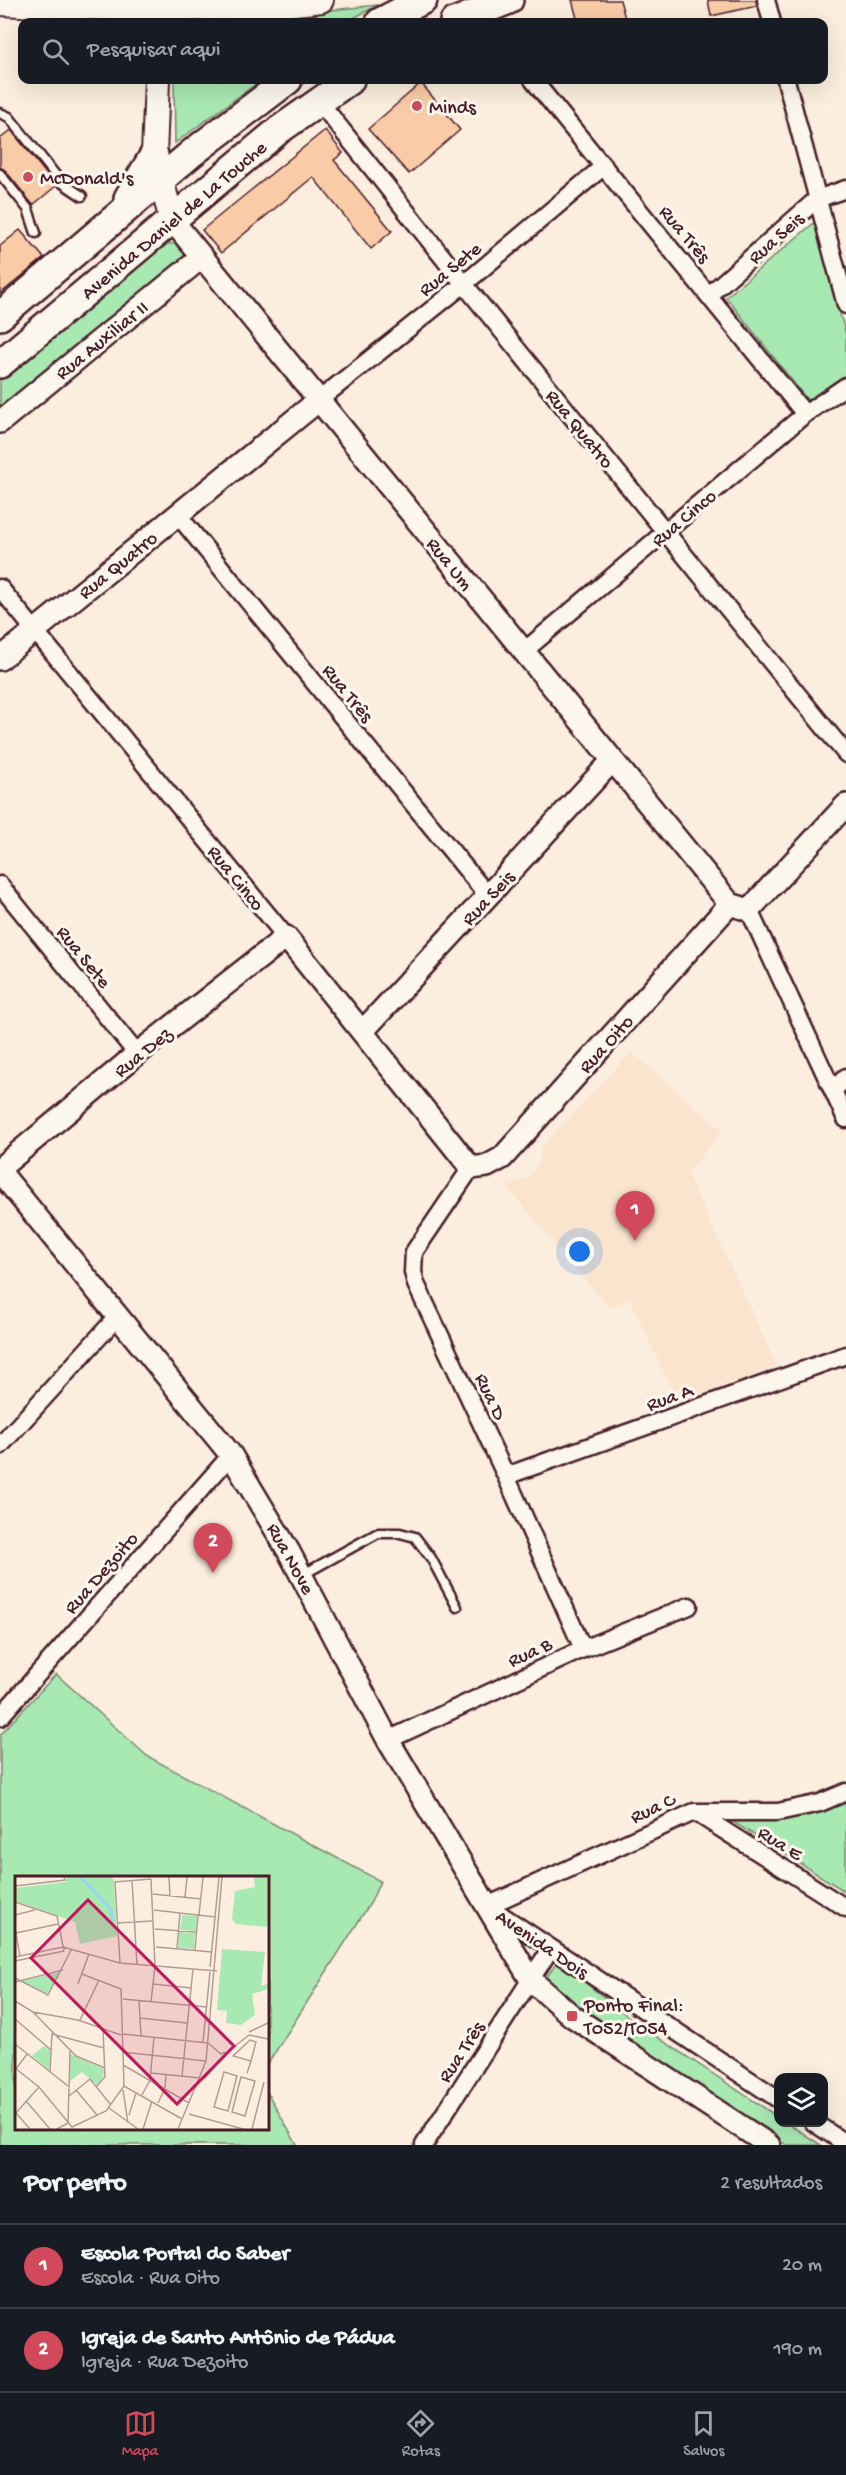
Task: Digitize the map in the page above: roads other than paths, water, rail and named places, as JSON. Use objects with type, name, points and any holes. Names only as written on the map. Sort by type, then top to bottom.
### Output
[{"type":"main road","points":[[0,3],[188,10],[321,0]]},
{"type":"main road","points":[[388,18],[423,0]]},
{"type":"main road","points":[[475,18],[509,0]]},
{"type":"main road","points":[[0,18],[18,19]]},
{"type":"main road","points":[[157,84],[158,167],[172,220]]},
{"type":"main road","name":"Avenida Daniel de La Touche","points":[[0,316],[117,217],[158,167],[282,84]]},
{"type":"main road","name":"Avenida Daniel de La Touche","points":[[0,364],[318,100],[344,84]]},
{"type":"main road","points":[[158,167],[172,192],[201,196]]},
{"type":"street","points":[[766,0],[771,18]]},
{"type":"street","name":"Rua Três","points":[[536,84],[806,414]]},
{"type":"street","points":[[787,84],[846,305]]},
{"type":"street","name":"Rua Quatro","points":[[318,100],[464,284],[846,754]]},
{"type":"street","name":"Rua Sete","points":[[319,400],[464,284],[604,166]]},
{"type":"street","name":"Rua Seis","points":[[710,294],[817,199],[846,189]]},
{"type":"street","name":"Rua Um","points":[[172,220],[612,761],[739,907]]},
{"type":"street","name":"Rua Auxiliar II","points":[[0,422],[202,257]]},
{"type":"street","name":"Rua Cinco","points":[[523,652],[806,414],[846,386]]},
{"type":"street","name":"Rua Quatro","points":[[0,659],[319,400]]},
{"type":"street","name":"Rua Três","points":[[178,515],[488,896]]},
{"type":"street","name":"Rua Cinco","points":[[0,588],[286,937],[471,1168]]},
{"type":"street","name":"Rua Seis","points":[[362,1032],[612,761]]},
{"type":"street","name":"Rua Oito","points":[[471,1168],[487,1166],[502,1158],[739,907],[846,805]]},
{"type":"street","name":"Rua Sete","points":[[0,885],[137,1054]]},
{"type":"street","points":[[739,907],[846,1119]]},
{"type":"street","name":"Rua Dez","points":[[0,1170],[137,1054],[286,937]]},
{"type":"street","points":[[832,1091],[846,1077]]},
{"type":"street","name":"Rua D","points":[[471,1168],[414,1252],[412,1272],[583,1649]]},
{"type":"street","name":"Rua Nove","points":[[0,1170],[231,1455],[302,1575],[388,1740],[531,1980]]},
{"type":"street","points":[[0,1446],[118,1316]]},
{"type":"street","name":"Rua A","points":[[506,1476],[846,1355]]},
{"type":"street","name":"Rua Dezoito","points":[[0,1717],[231,1455]]},
{"type":"street","name":"Rua B","points":[[388,1740],[583,1649],[689,1606]]},
{"type":"street","name":"Rua C","points":[[487,1906],[694,1812],[778,1812],[820,1803],[846,1792]]},
{"type":"street","name":"Rua E","points":[[694,1812],[846,1908]]},
{"type":"street","name":"Avenida Dois","points":[[487,1906],[774,2096]]},
{"type":"street","name":"Rua Três","points":[[424,2145],[551,1948]]},
{"type":"street","name":"Avenida Dois","points":[[531,1980],[572,2016],[769,2145]]},
{"type":"street","points":[[820,2127],[846,2144]]},
{"type":"lane","points":[[0,113],[9,117],[62,182],[82,196]]},
{"type":"lane","points":[[0,174],[28,209],[36,233]]},
{"type":"lane","points":[[302,1575],[378,1533],[400,1533],[415,1537],[431,1558],[457,1607]]},
{"type":"place","name":"Minds","points":[[417,106]]},
{"type":"place","name":"McDonald's","points":[[28,177]]},
{"type":"place","name":"Escola Portal do Saber","points":[[635,1241]]},
{"type":"place","name":"Igreja de Santo Antônio de Pádua","points":[[213,1573]]},
{"type":"place","name":"Ponto Final: T052/T054","points":[[572,2016]]}]
